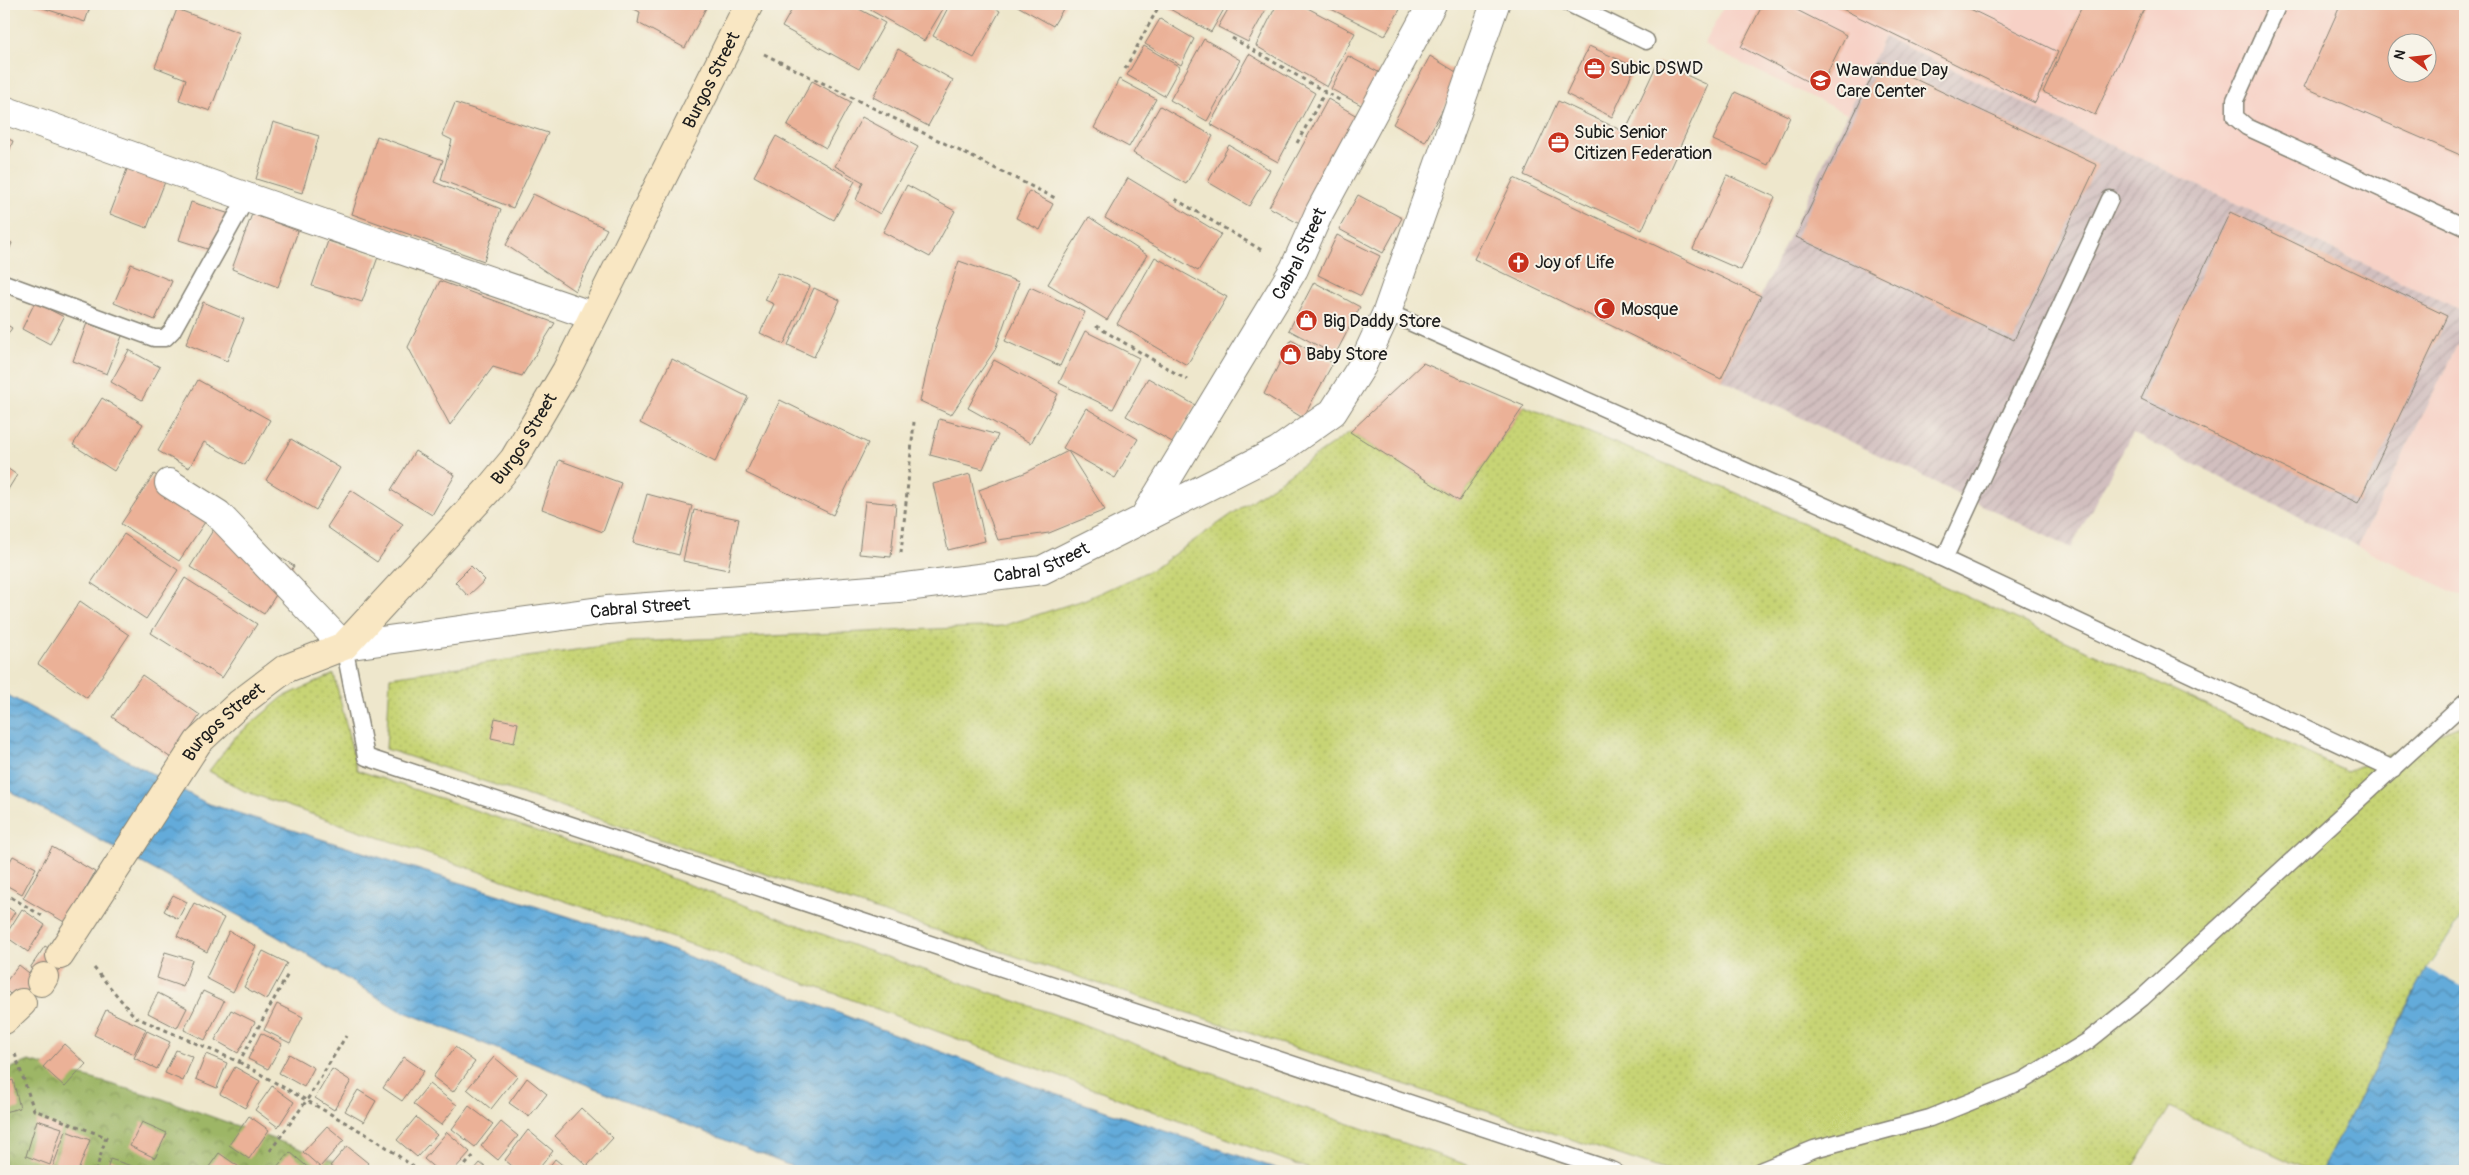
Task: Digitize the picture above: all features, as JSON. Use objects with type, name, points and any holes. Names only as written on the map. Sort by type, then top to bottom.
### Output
[{"type":"street","name":"Burgos Street","points":[[64,947],[198,742],[240,704],[285,669],[344,646],[489,489],[514,459],[566,371],[749,4]]},
{"type":"street","name":"Cabral Street","points":[[344,646],[607,610],[898,588],[1042,570],[1143,519],[1294,269],[1319,213],[1432,4]]},
{"type":"street","points":[[1143,519],[1278,451],[1333,412],[1362,366],[1387,312],[1495,4]]},
{"type":"street","points":[[4,110],[248,197],[593,316]]},
{"type":"street","points":[[169,483],[218,514],[344,646]]},
{"type":"lane","points":[[1570,4],[1646,41]]},
{"type":"lane","points":[[2278,4],[2235,100],[2235,117],[2247,127],[2465,227]]},
{"type":"lane","points":[[4,283],[154,338],[165,338],[172,331],[248,197]]},
{"type":"lane","points":[[1944,559],[2110,199]]},
{"type":"lane","points":[[1387,312],[1944,559],[2393,769]]},
{"type":"lane","points":[[344,646],[366,757],[1614,1171]]},
{"type":"lane","points":[[1760,1171],[1814,1149],[1930,1118],[2022,1081],[2088,1041],[2142,998],[2465,702]]},
{"type":"path","points":[[1125,69],[1160,4]]},
{"type":"path","points":[[732,38],[1055,198]]},
{"type":"path","points":[[1232,38],[1370,117]]},
{"type":"path","points":[[1297,143],[1325,92]]},
{"type":"path","points":[[1176,199],[1294,269]]},
{"type":"path","points":[[1096,326],[1217,398]]},
{"type":"path","points":[[898,588],[914,422]]},
{"type":"path","points":[[4,893],[38,912],[64,947],[135,1017],[239,1062],[378,1141],[419,1171]]},
{"type":"path","points":[[239,1062],[288,974]]},
{"type":"path","points":[[10,1014],[34,1110],[106,1138],[96,1171]]},
{"type":"path","points":[[270,1151],[307,1100],[346,1036]]},
{"type":"path","points":[[460,1171],[474,1155]]},
{"type":"shaded area","points":[[1725,4],[2465,4],[2465,312],[1884,37],[1847,114],[1704,45]]},
{"type":"shaded area","points":[[1884,37],[2465,312],[2465,329],[2358,546],[2132,433],[2071,548],[1721,379]]},
{"type":"shaded area","points":[[2465,329],[2465,598],[2358,546]]},
{"type":"green space","points":[[1524,406],[1732,491],[2157,682],[2347,772],[2465,723],[2465,913],[2427,968],[2321,1171],[2310,1171],[2170,1107],[2131,1171],[1668,1171],[386,749],[390,677],[630,642],[1003,626],[1086,599],[1153,569],[1350,432],[1459,501]]},
{"type":"green space","points":[[334,674],[357,770],[628,862],[857,947],[1074,1021],[1301,1107],[1484,1171],[1315,1171],[839,995],[244,791],[209,771],[234,738],[283,697]]},
{"type":"green space","points":[[29,1061],[160,1098],[362,1171],[4,1171],[4,1071]]},
{"type":"water","points":[[4,693],[206,803],[650,942],[1035,1087],[1284,1171],[803,1171],[397,1009],[276,936],[4,788]]},
{"type":"water","points":[[2465,913],[2465,1171],[2321,1171],[2427,968]]},
{"type":"pier","points":[[2465,913],[2465,988],[2427,968]]},
{"type":"building","points":[[31,4],[91,4],[85,22]]},
{"type":"building","points":[[624,4],[708,4],[685,48],[638,23],[640,12]]},
{"type":"building","points":[[795,4],[850,4],[885,23],[859,69],[782,27]]},
{"type":"building","points":[[860,4],[946,4],[924,41]]},
{"type":"building","points":[[950,4],[987,4],[1000,11],[974,58],[933,36]]},
{"type":"building","points":[[1014,4],[1066,4],[1053,26]]},
{"type":"building","points":[[1170,4],[1227,4],[1211,32],[1168,8]]},
{"type":"building","points":[[1231,4],[1269,4],[1248,42],[1218,27]]},
{"type":"building","points":[[1277,4],[1300,4],[1355,33],[1327,87],[1256,46]]},
{"type":"building","points":[[1321,4],[1403,4],[1385,36]]},
{"type":"building","points":[[1763,4],[1785,4],[1846,35],[1820,88],[1741,47]]},
{"type":"building","points":[[1832,4],[1960,4],[2058,52],[2035,103]]},
{"type":"building","points":[[2083,4],[2146,4],[2095,115],[2043,92]]},
{"type":"building","points":[[2341,4],[2465,4],[2465,157],[2304,87]]},
{"type":"building","points":[[177,9],[240,33],[210,111],[179,100],[186,79],[155,67]]},
{"type":"building","points":[[1160,19],[1194,39],[1181,65],[1145,44]]},
{"type":"building","points":[[1204,39],[1240,60],[1207,121],[1170,100]]},
{"type":"building","points":[[1144,46],[1180,67],[1164,96],[1127,75]]},
{"type":"building","points":[[1589,46],[1635,67],[1612,117],[1566,94]]},
{"type":"building","points":[[898,49],[953,80],[928,126],[873,97]]},
{"type":"building","points":[[1249,54],[1315,93],[1278,162],[1210,124]]},
{"type":"building","points":[[1348,56],[1382,74],[1365,107],[1331,89]]},
{"type":"building","points":[[1430,56],[1461,75],[1425,142],[1393,124]]},
{"type":"building","points":[[1658,62],[1708,85],[1642,230],[1524,175],[1558,101],[1625,132]]},
{"type":"building","points":[[1879,62],[2097,165],[2014,340],[1796,237]]},
{"type":"building","points":[[1119,79],[1156,99],[1129,147],[1094,128]]},
{"type":"building","points":[[812,81],[851,102],[826,148],[787,126]]},
{"type":"building","points":[[1735,92],[1790,117],[1768,165],[1713,140]]},
{"type":"building","points":[[1328,99],[1362,119],[1305,227],[1269,207]]},
{"type":"building","points":[[455,103],[548,133],[513,208],[441,180],[452,140],[442,135]]},
{"type":"building","points":[[1160,106],[1213,136],[1186,184],[1133,153]]},
{"type":"building","points":[[862,117],[918,147],[880,214],[856,200],[863,182],[835,166]]},
{"type":"building","points":[[273,122],[319,136],[302,193],[256,179]]},
{"type":"building","points":[[377,136],[443,160],[434,182],[501,209],[484,261],[352,214]]},
{"type":"building","points":[[776,136],[855,181],[834,220],[754,176]]},
{"type":"building","points":[[4,137],[13,141],[4,164]]},
{"type":"building","points":[[1229,145],[1270,170],[1249,206],[1208,182]]},
{"type":"building","points":[[131,159],[168,174],[147,228],[110,214]]},
{"type":"building","points":[[1727,175],[1775,197],[1741,270],[1693,249]]},
{"type":"building","points":[[1128,178],[1221,234],[1198,271],[1105,218]]},
{"type":"building","points":[[1514,178],[1761,296],[1721,379],[1474,259]]},
{"type":"building","points":[[907,185],[955,211],[930,257],[883,232]]},
{"type":"building","points":[[1029,191],[1053,204],[1040,230],[1016,218]]},
{"type":"building","points":[[533,194],[607,229],[575,291],[506,245]]},
{"type":"building","points":[[1358,195],[1402,218],[1383,253],[1339,229]]},
{"type":"building","points":[[191,202],[230,214],[217,252],[179,240]]},
{"type":"building","points":[[2230,212],[2447,316],[2358,503],[2141,399]]},
{"type":"building","points":[[252,214],[298,231],[278,287],[232,269]]},
{"type":"building","points":[[1089,217],[1147,255],[1107,320],[1048,284]]},
{"type":"building","points":[[1337,235],[1380,256],[1361,296],[1318,275]]},
{"type":"building","points":[[4,239],[12,243],[4,262]]},
{"type":"building","points":[[328,241],[378,257],[362,302],[312,286]]},
{"type":"building","points":[[1155,257],[1227,297],[1187,365],[1117,324]]},
{"type":"building","points":[[959,261],[1019,282],[995,350],[951,415],[920,401],[937,326]]},
{"type":"building","points":[[131,264],[172,281],[155,320],[114,303]]},
{"type":"building","points":[[778,273],[810,286],[784,344],[760,333],[774,304],[765,300]]},
{"type":"building","points":[[440,281],[555,323],[522,376],[493,367],[450,425],[408,347]]},
{"type":"building","points":[[1314,282],[1360,307],[1335,355],[1289,330]]},
{"type":"building","points":[[1030,287],[1085,312],[1060,366],[1005,341]]},
{"type":"building","points":[[814,288],[840,300],[814,357],[788,345]]},
{"type":"building","points":[[35,302],[64,317],[50,344],[22,329]]},
{"type":"building","points":[[203,302],[244,319],[227,361],[186,344]]},
{"type":"building","points":[[4,323],[12,328],[4,340]]},
{"type":"building","points":[[87,323],[122,336],[107,374],[73,361]]},
{"type":"building","points":[[1085,331],[1139,358],[1113,409],[1059,383]]},
{"type":"building","points":[[1291,340],[1333,363],[1303,418],[1264,394]]},
{"type":"building","points":[[129,350],[160,367],[142,400],[111,382]]},
{"type":"building","points":[[672,359],[748,397],[715,462],[640,423]]},
{"type":"building","points":[[994,360],[1058,394],[1031,443],[968,408]]},
{"type":"building","points":[[1423,363],[1524,406],[1459,501],[1350,432]]},
{"type":"building","points":[[1148,378],[1195,405],[1174,443],[1126,416]]},
{"type":"building","points":[[198,380],[270,420],[245,465],[204,442],[189,468],[158,451]]},
{"type":"building","points":[[102,398],[143,424],[114,471],[73,445]]},
{"type":"building","points":[[780,400],[868,443],[833,515],[746,473]]},
{"type":"building","points":[[1086,408],[1138,439],[1115,478],[1063,448]]},
{"type":"building","points":[[939,419],[998,435],[983,469],[930,455]]},
{"type":"building","points":[[291,439],[340,468],[316,510],[266,480]]},
{"type":"building","points":[[415,451],[455,475],[432,515],[391,490]]},
{"type":"building","points":[[1068,451],[1105,510],[1049,533],[998,540],[979,490],[1027,472]]},
{"type":"building","points":[[559,460],[621,483],[603,532],[542,509]]},
{"type":"building","points":[[4,466],[17,475],[4,496]]},
{"type":"building","points":[[154,474],[211,513],[179,561],[121,524]]},
{"type":"building","points":[[970,474],[985,541],[948,550],[933,484]]},
{"type":"building","points":[[351,490],[403,524],[377,562],[327,527]]},
{"type":"building","points":[[647,494],[692,506],[679,555],[633,543]]},
{"type":"building","points":[[865,501],[896,504],[891,557],[859,554]]},
{"type":"building","points":[[694,510],[739,519],[728,570],[683,561]]},
{"type":"building","points":[[220,519],[294,566],[264,614],[190,567]]},
{"type":"building","points":[[124,534],[178,570],[146,619],[91,583]]},
{"type":"building","points":[[471,566],[485,580],[468,596],[455,582]]},
{"type":"building","points":[[185,578],[257,624],[222,678],[151,633]]},
{"type":"building","points":[[80,601],[129,635],[87,698],[38,664]]},
{"type":"building","points":[[142,675],[200,715],[171,758],[112,717]]},
{"type":"building","points":[[495,718],[518,723],[514,743],[491,738]]},
{"type":"building","points":[[52,847],[95,872],[66,923],[23,898]]},
{"type":"building","points":[[13,856],[36,868],[22,894],[4,884],[4,872]]},
{"type":"building","points":[[173,895],[187,902],[178,919],[164,911]]},
{"type":"building","points":[[194,903],[224,918],[207,952],[177,936]]},
{"type":"building","points":[[4,905],[15,912],[4,929]]},
{"type":"building","points":[[22,909],[45,925],[28,952],[5,936]]},
{"type":"building","points":[[229,931],[256,946],[233,992],[206,978]]},
{"type":"building","points":[[45,946],[66,959],[51,981],[30,968]]},
{"type":"building","points":[[263,951],[287,963],[267,1000],[244,987]]},
{"type":"building","points":[[165,952],[192,960],[183,987],[157,978]]},
{"type":"building","points":[[19,965],[43,984],[25,1006],[4,989],[4,984]]},
{"type":"building","points":[[203,991],[224,1001],[205,1040],[184,1030]]},
{"type":"building","points":[[158,993],[187,1008],[177,1028],[148,1013]]},
{"type":"building","points":[[277,1004],[303,1017],[290,1043],[264,1030]]},
{"type":"building","points":[[106,1010],[146,1029],[134,1054],[94,1035]]},
{"type":"building","points":[[231,1010],[255,1022],[238,1053],[215,1040]]},
{"type":"building","points":[[147,1031],[170,1042],[157,1069],[134,1058]]},
{"type":"building","points":[[261,1033],[282,1044],[268,1069],[248,1059]]},
{"type":"building","points":[[64,1044],[86,1064],[65,1087],[43,1067]]},
{"type":"building","points":[[455,1047],[475,1062],[453,1092],[433,1077]]},
{"type":"building","points":[[176,1050],[193,1057],[183,1081],[165,1073]]},
{"type":"building","points":[[206,1054],[227,1063],[217,1088],[196,1079]]},
{"type":"building","points":[[289,1054],[314,1068],[304,1087],[279,1073]]},
{"type":"building","points":[[404,1057],[424,1071],[402,1101],[383,1088]]},
{"type":"building","points":[[494,1057],[517,1076],[491,1109],[467,1089]]},
{"type":"building","points":[[235,1067],[260,1081],[245,1108],[220,1094]]},
{"type":"building","points":[[332,1069],[351,1081],[334,1110],[315,1098]]},
{"type":"building","points":[[527,1078],[547,1094],[529,1117],[509,1103]]},
{"type":"building","points":[[13,1080],[20,1108],[4,1112],[4,1083]]},
{"type":"building","points":[[429,1084],[457,1105],[441,1125],[413,1104]]},
{"type":"building","points":[[272,1086],[294,1102],[278,1127],[255,1110]]},
{"type":"building","points":[[358,1090],[376,1101],[364,1122],[345,1111]]},
{"type":"building","points":[[469,1106],[493,1124],[475,1147],[452,1129]]},
{"type":"building","points":[[581,1108],[613,1138],[587,1166],[555,1136]]},
{"type":"building","points":[[249,1116],[269,1130],[249,1159],[229,1145]]},
{"type":"building","points":[[416,1117],[437,1135],[417,1157],[397,1140]]},
{"type":"building","points":[[37,1120],[62,1128],[50,1165],[26,1156]]},
{"type":"building","points":[[142,1122],[167,1133],[155,1158],[130,1146]]},
{"type":"building","points":[[501,1122],[518,1136],[498,1160],[481,1146]]},
{"type":"building","points":[[327,1126],[344,1140],[320,1167],[303,1152]]},
{"type":"building","points":[[528,1130],[553,1151],[537,1171],[518,1171],[505,1160]]},
{"type":"building","points":[[66,1131],[90,1140],[78,1171],[66,1171],[53,1166]]},
{"type":"building","points":[[447,1132],[470,1152],[453,1171],[438,1171],[424,1159]]},
{"type":"building","points":[[347,1146],[368,1163],[362,1171],[337,1171],[330,1166]]},
{"type":"building","points":[[290,1152],[312,1171],[273,1171]]},
{"type":"building","points":[[219,1153],[245,1171],[206,1171]]},
{"type":"building","points":[[110,1159],[138,1168],[136,1171],[107,1171]]},
{"type":"building","points":[[555,1159],[570,1171],[546,1171]]},
{"type":"building","points":[[480,1163],[490,1171],[473,1171]]},
{"type":"place","name":"Subic DSWD","points":[[1594,68]]},
{"type":"place","name":"Wawandue Day Care Center","points":[[1820,80]]},
{"type":"place","name":"Subic Senior Citizen Federation","points":[[1558,142]]},
{"type":"place","name":"Joy of Life","points":[[1519,262]]},
{"type":"place","name":"Mosque","points":[[1605,309]]},
{"type":"place","name":"Big Daddy Store","points":[[1307,321]]},
{"type":"place","name":"Baby Store","points":[[1290,354]]}]
